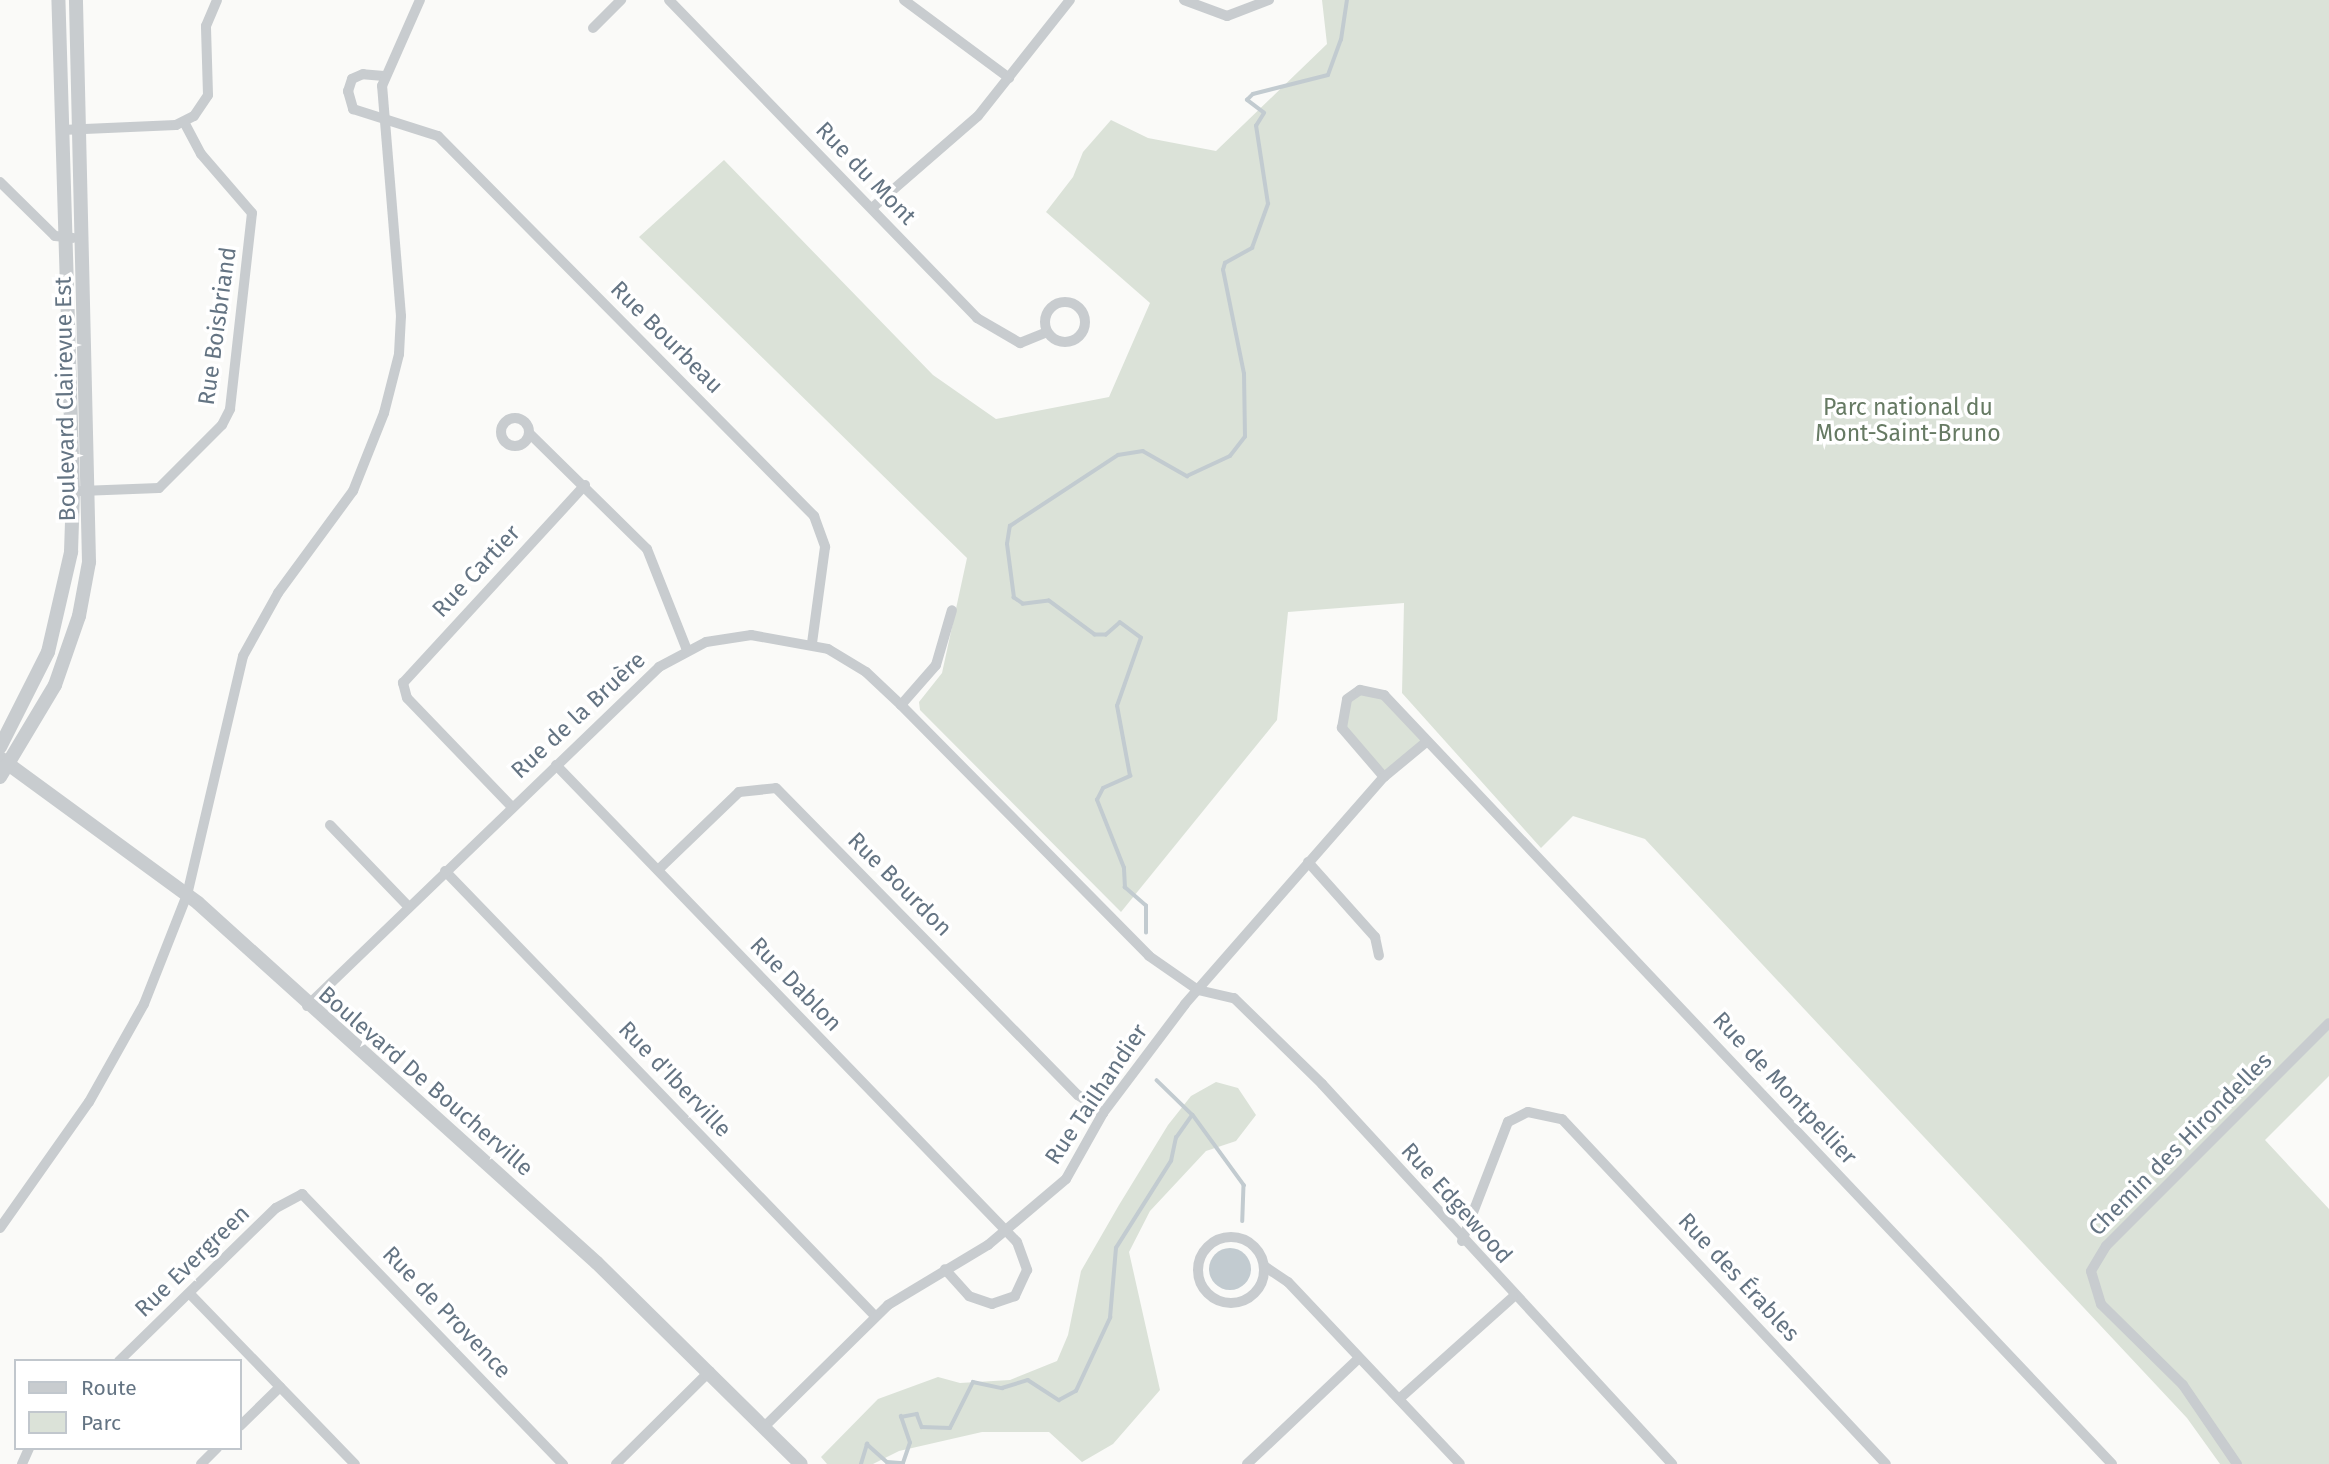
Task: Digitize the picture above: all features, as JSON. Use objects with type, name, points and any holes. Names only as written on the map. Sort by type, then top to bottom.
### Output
[{"type":"street","name":"Boulevard Clairevue Est","points":[[0,747],[33,689],[57,625],[68,574],[73,491],[58,0]]},
{"type":"street","name":"Boulevard Clairevue Est","points":[[0,777],[5,761],[50,696],[76,627],[89,562],[91,491],[76,0]]},
{"type":"street","points":[[62,130],[184,122],[208,95],[206,26],[217,0]]},
{"type":"street","points":[[0,1228],[124,1044],[187,895],[243,656],[278,593],[353,491],[394,379],[401,316],[399,252],[383,121],[384,76],[420,0]]},
{"type":"street","points":[[593,28],[621,0]]},
{"type":"street","name":"Rue du Mont","points":[[669,0],[993,331],[1020,343],[1047,332]]},
{"type":"street","points":[[904,0],[1009,78]]},
{"type":"street","points":[[872,208],[970,124],[1070,0]]},
{"type":"street","points":[[1184,0],[1227,16],[1269,0]]},
{"type":"street","name":"Rue Bourbeau","points":[[384,76],[357,76],[348,91],[353,109],[383,121],[417,126],[438,136],[814,516],[825,547],[812,643]]},
{"type":"street","name":"Rue Boisbriand","points":[[73,491],[146,491],[163,485],[230,409],[252,213],[197,148],[184,122]]},
{"type":"street","points":[[0,182],[55,236],[83,238]]},
{"type":"street","points":[[530,435],[585,485],[650,555],[687,650]]},
{"type":"street","name":"Rue Cartier","points":[[512,807],[403,688],[585,485]]},
{"type":"street","points":[[901,705],[936,665],[952,610]]},
{"type":"street","name":"Rue de la Bruère","points":[[307,1006],[659,667],[687,650],[751,635],[812,643],[848,659],[901,705],[1149,956],[1198,990]]},
{"type":"street","name":"Rue de Montpellier","points":[[1384,777],[1342,728],[1341,716],[1353,693],[1384,695],[1425,743],[2112,1464]]},
{"type":"street","name":"Rue Tailhandier","points":[[765,1426],[875,1316],[1006,1231],[1066,1179],[1103,1112],[1198,990],[1384,777],[1425,743]]},
{"type":"street","name":"Boulevard De Boucherville","points":[[5,761],[187,895],[307,1006],[574,1242],[710,1371],[801,1464]]},
{"type":"street","name":"Rue Dablon","points":[[556,765],[1006,1231],[1027,1265],[1024,1284],[1011,1298],[977,1301],[945,1269]]},
{"type":"street","name":"Rue Bourdon","points":[[658,870],[739,792],[776,788],[1079,1095],[1103,1112]]},
{"type":"street","points":[[330,825],[408,906]]},
{"type":"street","points":[[1308,862],[1375,937],[1379,956]]},
{"type":"street","name":"Rue d'Iberville","points":[[445,871],[875,1316]]},
{"type":"street","name":"Rue Edgewood","points":[[1198,990],[1234,998],[1322,1084],[1513,1297],[1672,1464]]},
{"type":"street","name":"Chemin des Hirondelles","points":[[2237,1464],[2183,1385],[2101,1304],[2091,1271],[2106,1246],[2329,1023]]},
{"type":"street","name":"Rue des Érables","points":[[1462,1241],[1508,1122],[1528,1112],[1562,1119],[1886,1464]]},
{"type":"street","name":"Rue Evergreen","points":[[121,1359],[297,1194]]},
{"type":"street","name":"Rue de Provence","points":[[297,1194],[313,1201],[563,1464]]},
{"type":"street","points":[[1264,1266],[1259,1287],[1233,1303],[1205,1291],[1197,1272],[1211,1242],[1233,1236],[1254,1245],[1264,1266],[1288,1282],[1460,1464]]},
{"type":"street","points":[[190,1293],[355,1464]]},
{"type":"street","points":[[1399,1399],[1513,1297]]},
{"type":"street","points":[[1247,1464],[1359,1358]]},
{"type":"street","points":[[616,1464],[710,1371]]},
{"type":"street","points":[[242,1424],[280,1387]]},
{"type":"street","points":[[201,1464],[215,1450]]},
{"type":"street","points":[[1258,1454],[1267,1464]]},
{"type":"green space","name":"Parc national du Mont-Saint-Bruno","points":[[1322,0],[2329,0],[2329,1076],[2265,1140],[2329,1209],[2329,1464],[2220,1464],[2187,1418],[1645,839],[1573,816],[1541,848],[1402,693],[1404,603],[1288,612],[1277,720],[1121,912],[920,710],[919,702],[942,673],[967,558],[639,237],[724,160],[933,375],[996,419],[1109,397],[1150,303],[1046,212],[1073,177],[1083,152],[1111,120],[1148,138],[1216,151],[1327,44]]},
{"type":"green space","points":[[1352,693],[1384,695],[1425,743],[1384,777],[1342,728]]},
{"type":"green space","points":[[1216,1082],[1238,1088],[1256,1115],[1236,1141],[1206,1151],[1150,1211],[1129,1252],[1160,1390],[1113,1444],[1082,1462],[1049,1432],[982,1432],[899,1451],[873,1464],[827,1464],[821,1457],[878,1399],[938,1377],[960,1383],[1010,1380],[1057,1361],[1068,1335],[1081,1271],[1168,1125],[1191,1096]]},
{"type":"shaded area","points":[[1230,1248],[1245,1254],[1251,1269],[1245,1284],[1230,1290],[1215,1284],[1209,1269],[1215,1254]]},
{"type":"waterway","points":[[1146,933],[1146,906],[1125,888],[1124,868],[1097,800],[1103,788],[1130,776],[1117,706],[1141,638],[1120,623],[1106,635],[1095,635],[1049,601],[1023,604],[1014,598],[1007,544],[1010,526],[1118,455],[1143,451],[1187,476],[1230,456],[1245,437],[1244,374],[1223,270],[1225,263],[1252,248],[1268,204],[1256,126],[1264,113],[1247,100],[1253,94],[1328,75],[1341,40],[1347,0]]},
{"type":"waterway","points":[[861,1464],[867,1444],[887,1462],[903,1463],[910,1443],[901,1417],[917,1414],[922,1427],[950,1428],[973,1382],[1002,1388],[1028,1380],[1059,1400],[1076,1391],[1110,1318],[1116,1248],[1171,1161],[1176,1138],[1192,1115],[1157,1081]]},
{"type":"waterway","points":[[1193,1115],[1244,1185],[1243,1221]]}]
